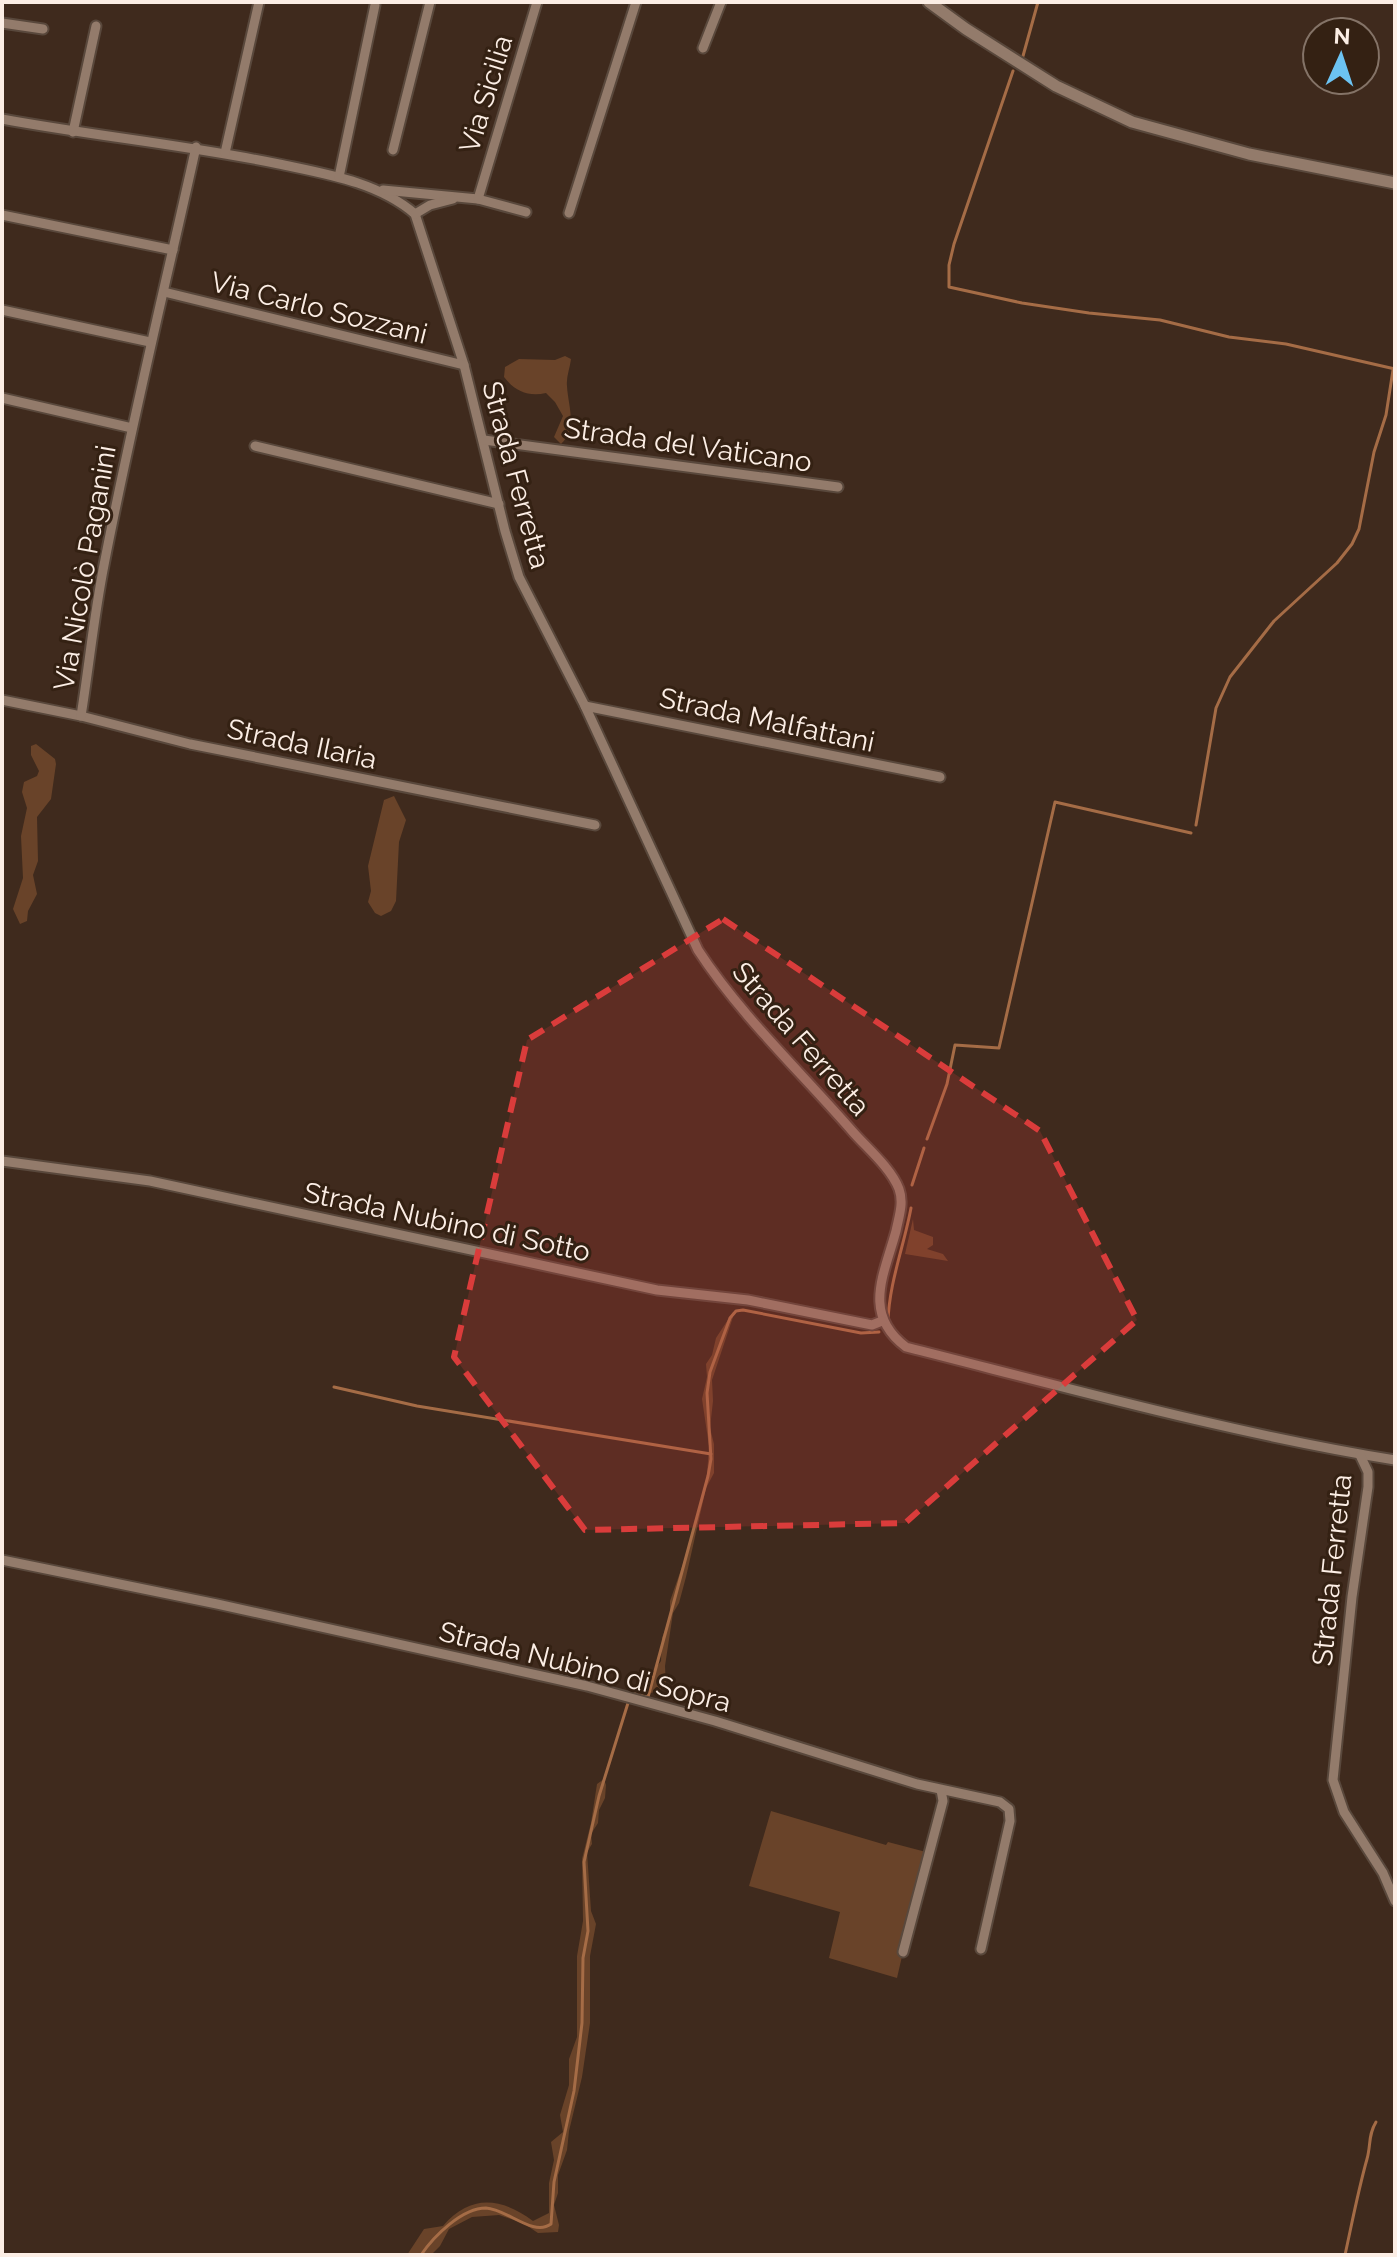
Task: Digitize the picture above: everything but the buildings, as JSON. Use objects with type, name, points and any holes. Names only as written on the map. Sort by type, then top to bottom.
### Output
[{"type":"street","points":[[225,153],[259,2]]},
{"type":"street","points":[[393,150],[430,2]]},
{"type":"street","name":"Via Sicilia","points":[[478,199],[537,2]]},
{"type":"street","points":[[569,213],[636,2]]},
{"type":"street","points":[[703,48],[721,2]]},
{"type":"street","points":[[929,2],[1056,86],[1132,122],[1249,154],[1395,183]]},
{"type":"street","points":[[339,177],[375,5]]},
{"type":"street","points":[[2,23],[43,29]]},
{"type":"street","points":[[73,132],[96,26]]},
{"type":"street","points":[[2,119],[73,132],[196,147],[339,177],[399,200],[415,214],[430,205],[456,198]]},
{"type":"street","name":"Via Nicolò Paganini","points":[[81,716],[103,568],[150,342],[196,147]]},
{"type":"street","points":[[376,190],[478,199],[526,212]]},
{"type":"street","name":"Strada Ferretta","points":[[415,214],[464,365],[519,577],[585,706],[698,950],[718,981],[827,1102],[898,1188],[902,1208],[879,1298],[882,1321],[891,1336],[906,1347],[1205,1421],[1360,1455],[1368,1472],[1333,1780],[1344,1812],[1378,1863],[1395,1901]]},
{"type":"street","points":[[2,215],[173,250]]},
{"type":"street","name":"Via Carlo Sozzani","points":[[164,292],[464,365]]},
{"type":"street","points":[[2,310],[150,342]]},
{"type":"street","points":[[2,400],[132,428]]},
{"type":"street","name":"Strada del Vaticano","points":[[484,440],[838,487]]},
{"type":"street","points":[[255,446],[499,504]]},
{"type":"street","name":"Strada Ilaria","points":[[2,700],[81,716],[190,744],[595,825]]},
{"type":"street","name":"Strada Malfattani","points":[[585,706],[940,777]]},
{"type":"street","name":"Strada Nubino di Sotto","points":[[2,1161],[150,1181],[657,1290],[748,1300],[872,1325],[882,1321]]},
{"type":"street","points":[[1360,1455],[1390,1459]]},
{"type":"street","points":[[1368,1472],[1373,1463],[1390,1459]]},
{"type":"street","name":"Strada Nubino di Sopra","points":[[2,1560],[217,1604],[612,1692],[941,1790],[1000,1802],[1009,1809],[1010,1821],[981,1949]]},
{"type":"street","points":[[903,1952],[943,1801],[941,1790]]},
{"type":"highlighted area","points":[[723,919],[1040,1131],[1137,1320],[905,1523],[585,1530],[454,1357],[527,1040]]},
{"type":"shaded area","points":[[565,356],[571,359],[567,383],[571,424],[561,444],[554,437],[563,416],[555,402],[546,393],[522,392],[504,377],[505,367],[519,359],[555,360]]},
{"type":"shaded area","points":[[36,744],[55,759],[56,764],[51,799],[37,817],[38,861],[33,875],[37,894],[28,911],[27,921],[20,924],[13,909],[23,878],[21,836],[27,808],[22,792],[24,782],[37,776],[39,771],[31,755],[31,746]]},
{"type":"shaded area","points":[[394,796],[406,820],[399,842],[396,901],[391,911],[381,916],[368,902],[371,891],[368,866],[384,800]]},
{"type":"shaded area","points":[[913,1219],[914,1230],[933,1237],[933,1245],[927,1249],[943,1254],[948,1261],[905,1254]]},
{"type":"shaded area","points":[[733,1312],[712,1380],[710,1428],[714,1444],[714,1473],[706,1488],[686,1577],[673,1613],[665,1666],[666,1687],[651,1693],[645,1684],[661,1661],[662,1638],[670,1617],[670,1601],[690,1544],[707,1475],[709,1446],[702,1399],[707,1377],[706,1364],[716,1338]]},
{"type":"shaded area","points":[[604,1779],[605,1798],[587,1852],[591,1911],[596,1924],[590,1956],[590,2023],[567,2150],[558,2175],[554,2205],[558,2232],[538,2233],[523,2223],[499,2215],[472,2217],[449,2229],[431,2255],[407,2255],[424,2229],[443,2226],[464,2208],[475,2204],[486,2202],[509,2207],[533,2221],[549,2213],[549,2183],[554,2160],[551,2142],[563,2132],[560,2115],[569,2085],[569,2059],[577,2037],[577,1956],[583,1921],[582,1859],[597,1784]]},
{"type":"shaded area","points":[[771,1811],[886,1845],[888,1842],[926,1852],[897,1978],[829,1958],[840,1912],[749,1886]]},
{"type":"waterway","points":[[1023,56],[1038,2]]},
{"type":"waterway","points":[[1013,71],[954,244],[949,265],[949,287],[1022,303],[1160,320],[1229,337],[1286,344],[1395,369]]},
{"type":"waterway","points":[[1196,825],[1216,708],[1230,677],[1274,621],[1337,563],[1359,529],[1374,452],[1386,415],[1393,370]]},
{"type":"waterway","points":[[927,1139],[947,1084],[955,1045],[999,1048],[1055,802],[1191,833]]},
{"type":"waterway","points":[[912,1185],[924,1148]]},
{"type":"waterway","points":[[888,1322],[894,1279],[911,1208]]},
{"type":"waterway","points":[[630,1693],[648,1697],[708,1476],[711,1459],[707,1393],[710,1372],[730,1318],[736,1311],[743,1310],[861,1333],[879,1332]]},
{"type":"waterway","points":[[334,1387],[417,1406],[711,1454]]},
{"type":"waterway","points":[[421,2255],[449,2224],[477,2209],[494,2210],[536,2227],[551,2224],[554,2182],[574,2091],[582,2023],[583,1958],[588,1931],[584,1862],[599,1796],[628,1703]]},
{"type":"waterway","points":[[1345,2255],[1376,2122]]}]
